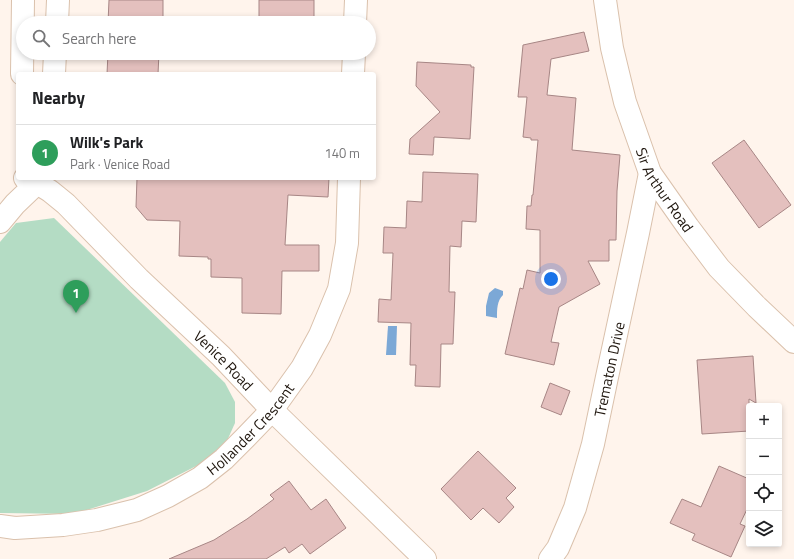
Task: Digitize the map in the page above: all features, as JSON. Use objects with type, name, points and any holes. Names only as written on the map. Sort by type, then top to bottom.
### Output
[{"type":"street","points":[[24,0],[24,16]]},
{"type":"street","points":[[57,16],[58,0]]},
{"type":"street","points":[[355,16],[356,0]]},
{"type":"street","name":"Sir Arthur Road","points":[[605,0],[612,48],[625,102],[650,174],[718,268],[794,342]]},
{"type":"street","points":[[22,60],[22,72]]},
{"type":"street","points":[[54,72],[55,60]]},
{"type":"street","points":[[353,72],[354,60]]},
{"type":"street","name":"Trematon Drive","points":[[550,559],[558,548],[575,508],[593,444],[650,174]]},
{"type":"street","points":[[0,222],[15,204],[28,180]]},
{"type":"street","name":"Venice Road","points":[[31,180],[50,191],[66,204],[140,279],[222,356],[272,410],[425,559]]},
{"type":"street","name":"Hollander Crescent","points":[[0,526],[15,528],[63,525],[97,520],[137,510],[168,496],[200,478],[224,459],[272,410],[302,368],[320,335],[339,289],[347,243],[349,180]]},
{"type":"green space","points":[[54,218],[225,383],[235,402],[235,423],[226,443],[208,460],[147,491],[74,514],[0,513],[0,242],[16,223]]},
{"type":"water","points":[[495,288],[503,291],[503,295],[498,305],[497,318],[486,316],[486,306],[489,293]]},
{"type":"water","points":[[388,326],[397,326],[396,355],[386,355]]},
{"type":"building","points":[[109,0],[163,0],[163,16],[108,16]]},
{"type":"building","points":[[259,0],[314,0],[314,16],[259,16]]},
{"type":"building","points":[[584,32],[589,51],[551,59],[547,95],[576,98],[572,150],[620,155],[617,191],[616,240],[609,240],[609,261],[588,261],[600,284],[559,307],[551,342],[559,343],[554,365],[505,354],[520,288],[523,289],[527,270],[540,273],[540,230],[526,229],[527,206],[531,206],[533,195],[538,140],[531,140],[531,138],[523,137],[527,97],[518,97],[523,45]]},
{"type":"building","points":[[108,60],[159,60],[158,72],[107,72]]},
{"type":"building","points":[[417,62],[471,65],[471,67],[474,67],[470,139],[434,137],[433,155],[409,154],[410,139],[440,112],[416,86]]},
{"type":"building","points":[[744,140],[791,205],[759,228],[712,163]]},
{"type":"building","points":[[423,172],[478,174],[476,222],[462,221],[461,247],[450,246],[449,292],[455,292],[453,344],[441,344],[440,387],[415,386],[416,365],[410,365],[411,323],[378,322],[379,299],[391,300],[393,253],[383,253],[384,227],[406,228],[407,201],[422,202]]},
{"type":"building","points":[[137,180],[329,180],[328,197],[288,195],[285,245],[319,245],[319,271],[282,271],[281,314],[242,313],[242,278],[211,277],[211,259],[208,259],[208,257],[179,256],[180,221],[147,220],[136,207]]},
{"type":"building","points":[[753,356],[756,403],[749,399],[749,403],[746,403],[746,431],[702,434],[697,360]]},
{"type":"building","points":[[550,383],[570,391],[561,415],[541,407]]},
{"type":"building","points":[[478,451],[516,488],[506,498],[514,507],[499,523],[483,508],[471,520],[441,489]]},
{"type":"building","points":[[719,466],[746,478],[746,511],[740,524],[745,526],[731,557],[692,540],[695,534],[670,523],[682,499],[701,507]]},
{"type":"building","points":[[289,481],[311,510],[326,499],[346,528],[310,554],[302,544],[289,553],[285,547],[266,559],[169,559],[214,540],[247,519],[274,499],[270,495]]},
{"type":"place","name":"Wilk's Park","points":[[76,313]]}]
